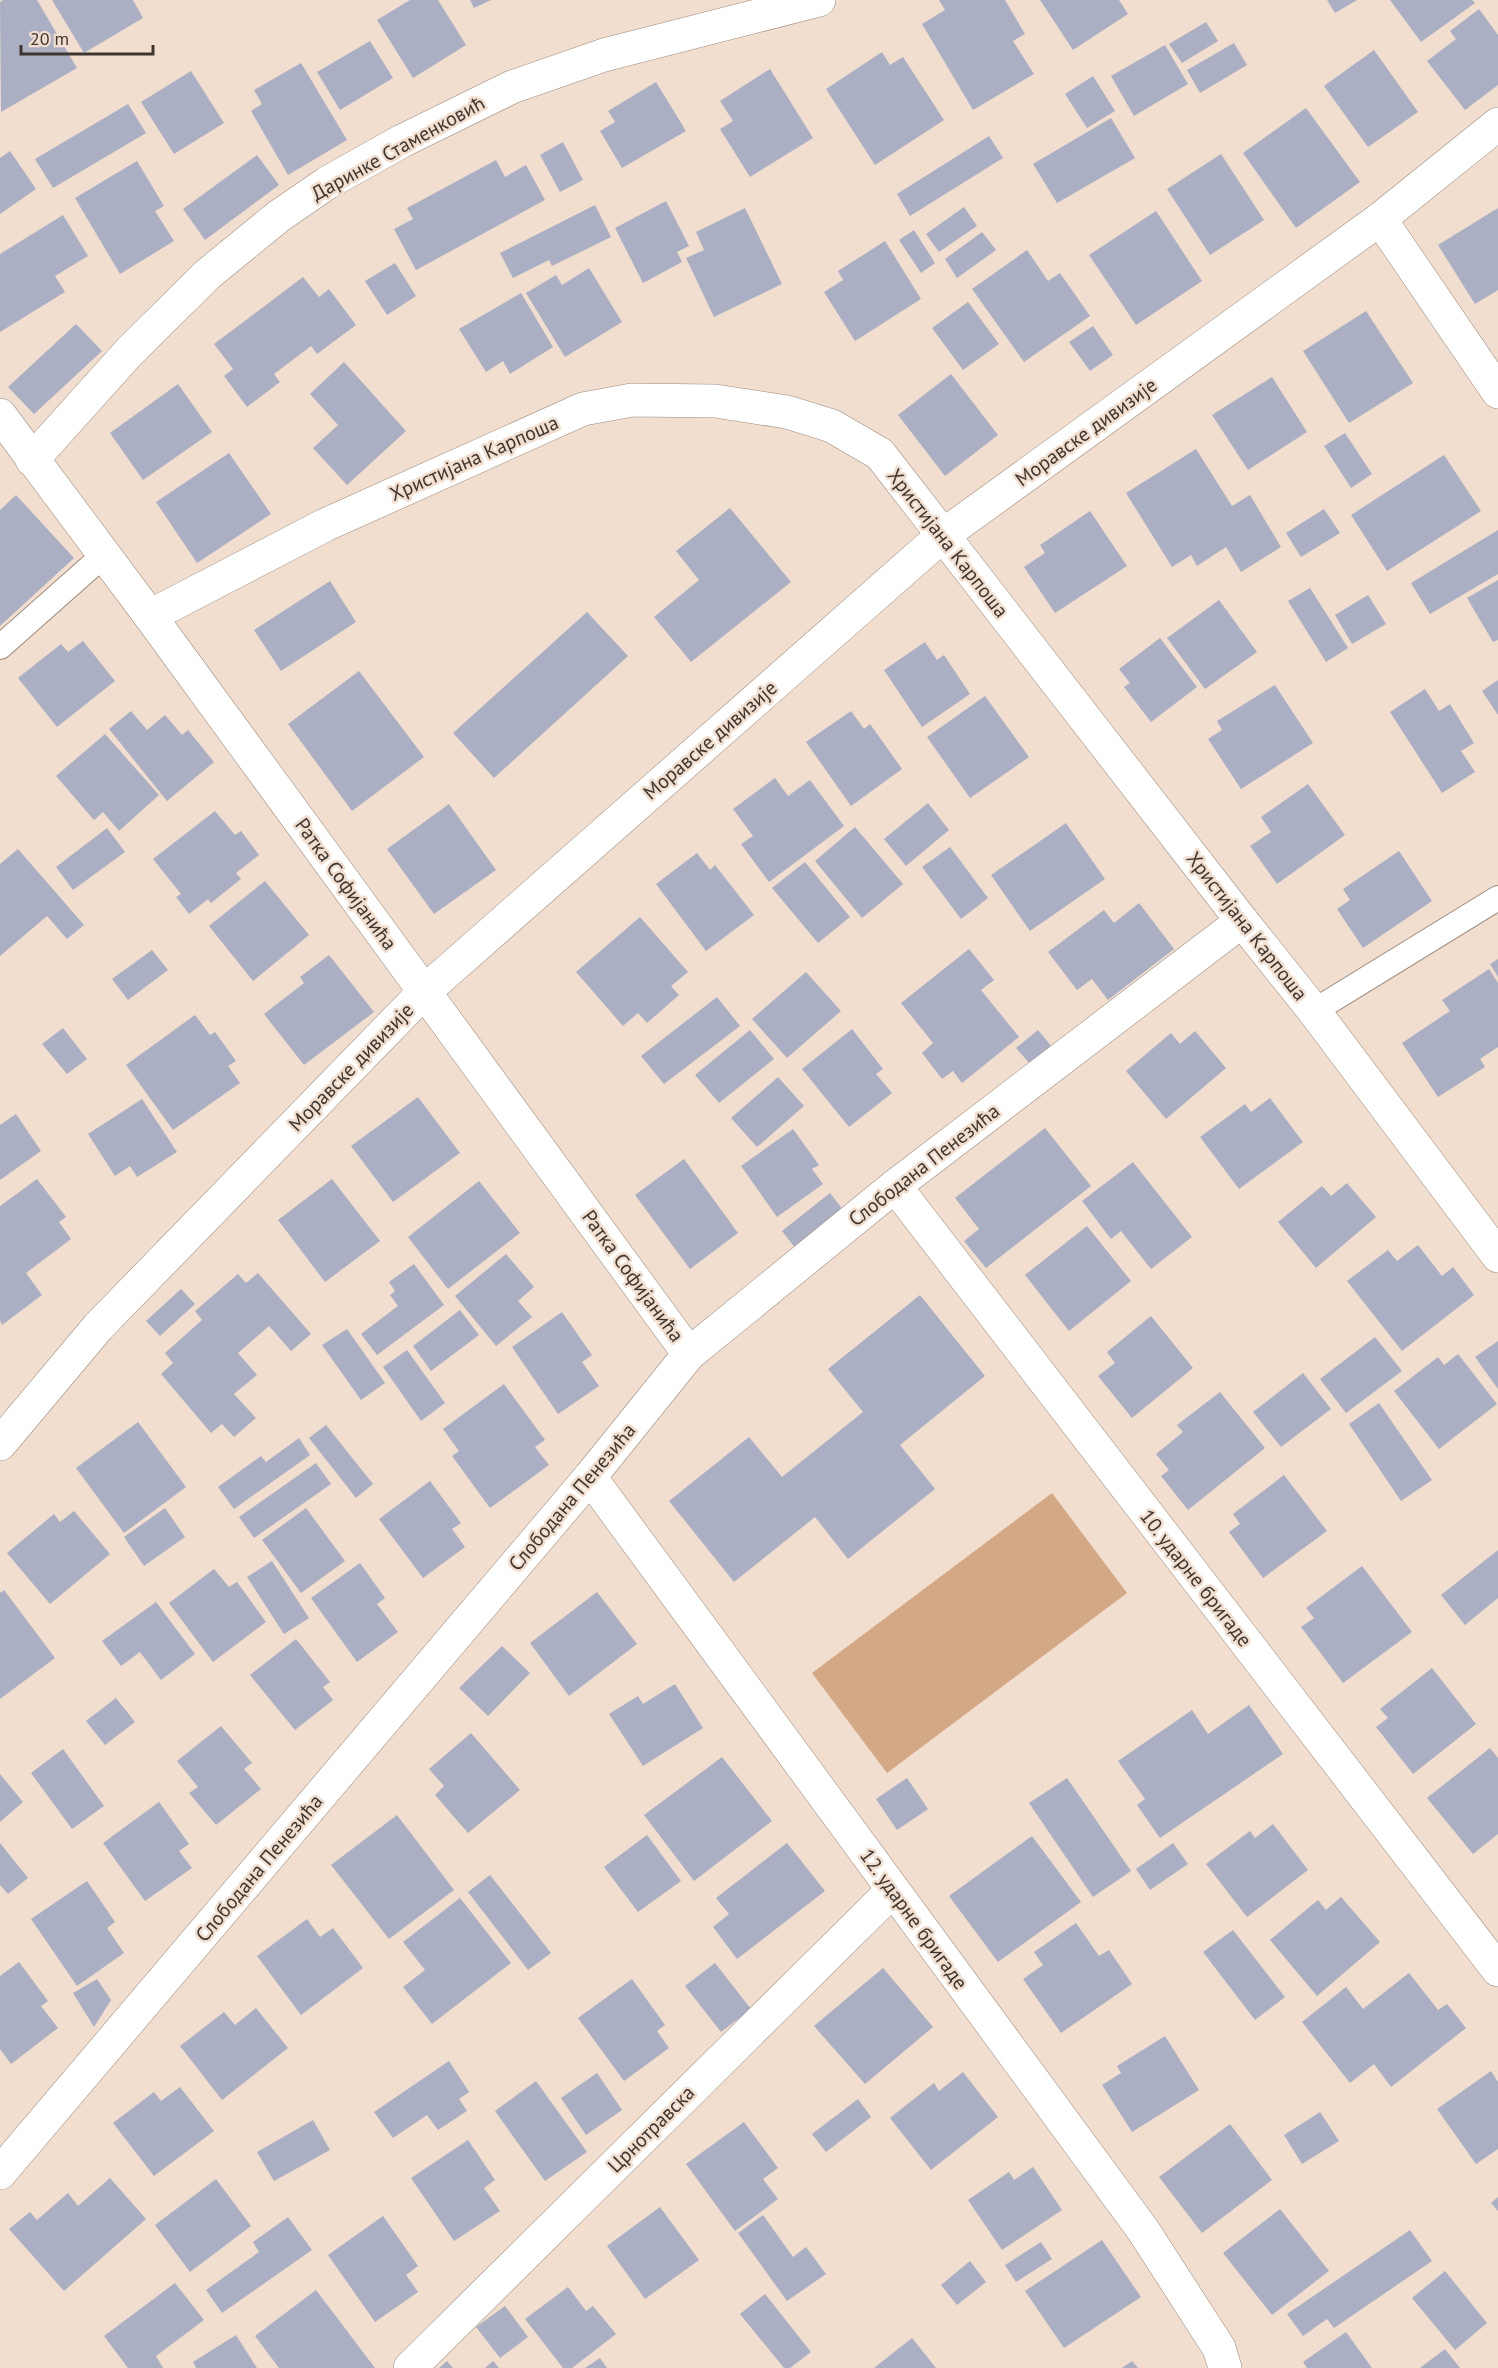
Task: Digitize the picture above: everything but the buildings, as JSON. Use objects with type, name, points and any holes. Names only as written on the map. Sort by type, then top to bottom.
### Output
[{"type":"street","name":"Даринке Стаменковић","points":[[17,452],[130,351],[208,274],[279,216],[327,183],[402,141],[512,87],[604,55],[819,0]]},
{"type":"street","name":"Моравске дивизије","points":[[0,1444],[98,1327],[424,992],[942,536],[1380,219],[1498,124]]},
{"type":"street","points":[[1380,219],[1498,392]]},
{"type":"street","name":"Христијана Карпоша","points":[[150,616],[324,525],[583,409],[632,400],[714,401],[787,412],[832,426],[880,454],[1314,1011],[1498,1256]]},
{"type":"street","name":"Ратка Софијанића","points":[[0,415],[17,452],[105,554],[689,1354]]},
{"type":"street","name":"Слободана Пенезића","points":[[0,2173],[590,1477],[689,1354],[895,1186],[1242,921]]},
{"type":"street","name":"10. ударне бригаде","points":[[895,1186],[1498,1970]]},
{"type":"street","name":"12. ударне бригаде","points":[[590,1477],[1143,2230],[1219,2348],[1225,2368]]},
{"type":"street","name":"Црнотравска","points":[[410,2368],[893,1890]]},
{"type":"lane","points":[[0,647],[105,554]]},
{"type":"lane","points":[[1314,1011],[1498,898]]},
{"type":"shaded area","points":[[1052,1493],[1127,1593],[887,1773],[812,1673]]}]
